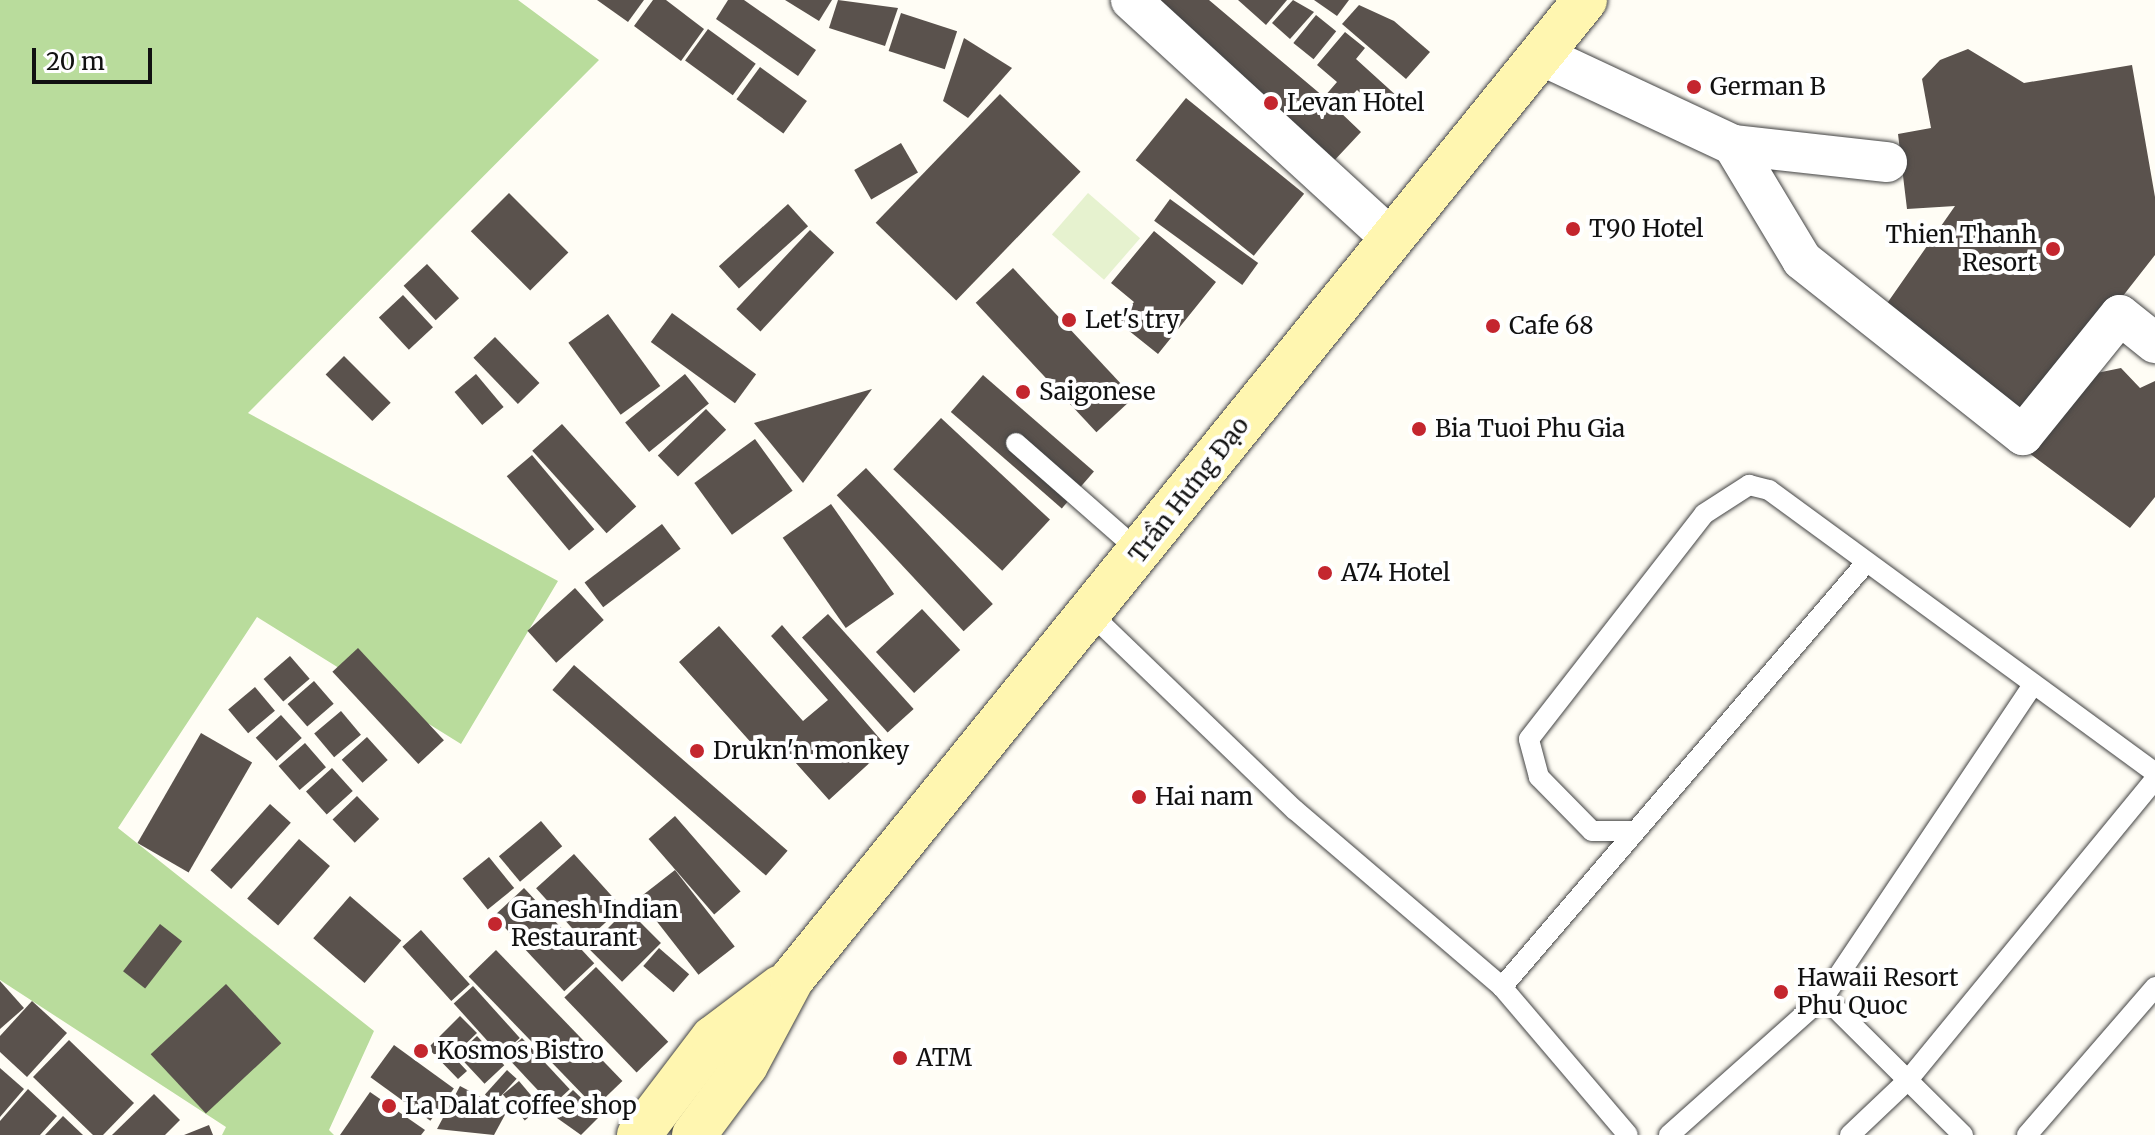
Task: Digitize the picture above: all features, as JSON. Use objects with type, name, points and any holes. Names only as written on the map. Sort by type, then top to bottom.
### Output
[{"type":"main road","name":"Trần Hưng Đạo","points":[[694,1135],[746,1065],[792,979],[1091,614],[1390,237],[1585,0]]},
{"type":"main road","name":"Trần Hưng Đạo","points":[[639,1135],[713,1038],[792,979]]},
{"type":"street","points":[[1131,0],[1390,237]]},
{"type":"street","points":[[1541,55],[1733,145],[1887,162]]},
{"type":"street","points":[[1733,145],[1802,260],[2023,435],[2120,315],[2155,343]]},
{"type":"lane","points":[[1016,443],[1140,552]]},
{"type":"lane","points":[[1635,831],[1592,831],[1539,777],[1529,739],[1704,514],[1749,485],[1769,490],[1865,564],[2155,772]]},
{"type":"lane","points":[[1502,987],[1865,564]]},
{"type":"lane","points":[[1091,614],[1295,810],[1502,987],[1628,1135]]},
{"type":"lane","points":[[1669,1135],[1824,997],[2033,685]]},
{"type":"lane","points":[[1850,1135],[1908,1080],[2155,779]]},
{"type":"lane","points":[[2027,1135],[2155,987]]},
{"type":"lane","points":[[1824,997],[1963,1135]]},
{"type":"green space","points":[[0,0],[518,0],[599,60],[248,413],[558,581],[461,744],[257,617],[118,828],[374,1031],[329,1130],[334,1135],[222,1135],[226,1127],[0,980]]},
{"type":"green space","points":[[1088,193],[1140,238],[1104,280],[1052,235]]},
{"type":"building","points":[[597,0],[644,0],[628,22]]},
{"type":"building","points":[[653,0],[666,0],[704,29],[681,61],[634,26]]},
{"type":"building","points":[[728,0],[744,0],[816,50],[798,76],[716,19]]},
{"type":"building","points":[[785,0],[832,0],[819,21]]},
{"type":"building","points":[[838,0],[898,8],[885,46],[829,28]]},
{"type":"building","points":[[1149,0],[1209,0],[1324,97],[1337,82],[1317,65],[1345,32],[1365,48],[1356,59],[1399,98],[1383,114],[1357,90],[1338,110],[1361,132],[1331,164]]},
{"type":"building","points":[[1238,0],[1287,0],[1266,25]]},
{"type":"building","points":[[1293,0],[1314,12],[1290,39],[1272,23]]},
{"type":"building","points":[[1314,0],[1349,0],[1337,16]]},
{"type":"building","points":[[1359,5],[1394,21],[1430,52],[1406,79],[1342,24]]},
{"type":"building","points":[[901,13],[957,31],[945,69],[889,51]]},
{"type":"building","points":[[1316,15],[1336,31],[1314,59],[1293,43]]},
{"type":"building","points":[[708,29],[756,64],[733,95],[685,61]]},
{"type":"building","points":[[964,38],[1012,68],[968,118],[943,101]]},
{"type":"building","points":[[1968,49],[2024,83],[2132,65],[2155,197],[2155,255],[2021,426],[1881,312],[1955,206],[1907,209],[1898,134],[1931,128],[1922,79],[1940,60]]},
{"type":"building","points":[[760,67],[807,101],[783,133],[736,99]]},
{"type":"building","points":[[1000,94],[1081,172],[956,301],[876,223]]},
{"type":"building","points":[[1186,98],[1304,194],[1254,256],[1136,160]]},
{"type":"building","points":[[901,143],[918,172],[871,199],[854,170]]},
{"type":"building","points":[[509,193],[568,252],[530,291],[471,231]]},
{"type":"building","points":[[1170,199],[1258,263],[1242,285],[1154,221]]},
{"type":"building","points":[[788,204],[808,226],[739,289],[719,266]]},
{"type":"building","points":[[810,230],[834,253],[760,331],[736,309]]},
{"type":"building","points":[[1154,231],[1216,282],[1158,354],[1118,322],[1134,302],[1111,283]]},
{"type":"building","points":[[427,264],[459,298],[436,320],[404,286]]},
{"type":"building","points":[[1013,268],[1134,397],[1096,432],[976,303]]},
{"type":"building","points":[[403,295],[433,327],[409,350],[379,318]]},
{"type":"building","points":[[672,313],[756,374],[735,403],[651,342]]},
{"type":"building","points":[[608,314],[660,386],[621,415],[568,343]]},
{"type":"building","points":[[495,337],[539,383],[518,404],[473,358]]},
{"type":"building","points":[[344,356],[391,403],[372,421],[326,374]]},
{"type":"building","points":[[2121,368],[2140,388],[2155,381],[2155,497],[2130,528],[2029,453],[2087,375]]},
{"type":"building","points":[[476,374],[504,407],[482,425],[455,392]]},
{"type":"building","points":[[685,374],[709,404],[649,452],[625,422]]},
{"type":"building","points":[[983,375],[1094,471],[1062,508],[951,412]]},
{"type":"building","points":[[872,389],[803,483],[754,423]]},
{"type":"building","points":[[706,409],[726,430],[678,476],[658,456]]},
{"type":"building","points":[[941,418],[1050,520],[1002,571],[893,469]]},
{"type":"building","points":[[562,424],[636,506],[607,533],[532,451]]},
{"type":"building","points":[[755,439],[793,491],[732,535],[694,483]]},
{"type":"building","points":[[532,455],[594,529],[569,551],[507,476]]},
{"type":"building","points":[[866,468],[993,604],[964,631],[837,495]]},
{"type":"building","points":[[831,504],[894,594],[846,628],[783,538]]},
{"type":"building","points":[[662,524],[681,549],[603,607],[585,582]]},
{"type":"building","points":[[575,588],[604,620],[556,663],[527,631]]},
{"type":"building","points":[[922,609],[960,650],[914,693],[876,652]]},
{"type":"building","points":[[828,614],[914,709],[888,733],[802,637]]},
{"type":"building","points":[[782,625],[887,747],[829,800],[778,743],[763,756],[679,662],[719,626],[803,721],[828,700],[771,636]]},
{"type":"building","points":[[358,648],[444,740],[418,764],[332,672]]},
{"type":"building","points":[[290,656],[310,679],[283,702],[264,679]]},
{"type":"building","points":[[574,665],[788,851],[766,876],[552,690]]},
{"type":"building","points":[[314,681],[334,704],[307,727],[288,704]]},
{"type":"building","points":[[255,687],[275,711],[248,733],[228,709]]},
{"type":"building","points":[[341,711],[361,735],[334,757],[314,733]]},
{"type":"building","points":[[281,715],[302,738],[276,761],[256,738]]},
{"type":"building","points":[[201,733],[252,762],[189,872],[138,843]]},
{"type":"building","points":[[367,737],[388,760],[362,783],[342,760]]},
{"type":"building","points":[[305,743],[326,767],[300,790],[279,766]]},
{"type":"building","points":[[332,768],[353,791],[327,814],[306,791]]},
{"type":"building","points":[[357,796],[379,819],[355,843],[333,820]]},
{"type":"building","points":[[270,804],[291,823],[231,889],[210,870]]},
{"type":"building","points":[[675,816],[741,891],[714,914],[649,839]]},
{"type":"building","points":[[541,821],[562,846],[520,882],[499,856]]},
{"type":"building","points":[[299,839],[330,866],[278,926],[247,899]]},
{"type":"building","points":[[574,854],[622,908],[584,942],[536,888]]},
{"type":"building","points":[[489,857],[514,888],[488,909],[463,878]]},
{"type":"building","points":[[675,870],[735,946],[698,975],[639,898]]},
{"type":"building","points":[[524,888],[594,963],[564,991],[494,916]]},
{"type":"building","points":[[350,896],[401,941],[365,983],[313,938]]},
{"type":"building","points":[[627,909],[661,943],[622,982],[588,948]]},
{"type":"building","points":[[160,924],[182,941],[145,989],[123,971]]},
{"type":"building","points":[[421,930],[470,984],[451,1001],[402,947]]},
{"type":"building","points":[[659,948],[689,974],[673,992],[643,966]]},
{"type":"building","points":[[496,950],[622,1081],[595,1107],[469,976]]},
{"type":"building","points":[[596,967],[668,1042],[637,1072],[564,998]]},
{"type":"building","points":[[0,981],[24,1008],[0,1029]]},
{"type":"building","points":[[226,984],[281,1043],[206,1113],[151,1054]]},
{"type":"building","points":[[473,986],[520,1038],[501,1055],[454,1003]]},
{"type":"building","points":[[32,1001],[67,1033],[27,1077],[0,1052],[0,1036]]},
{"type":"building","points":[[460,1016],[477,1033],[453,1056],[467,1071],[458,1079],[428,1048]]},
{"type":"building","points":[[477,1036],[504,1065],[485,1084],[457,1054]]},
{"type":"building","points":[[522,1038],[570,1089],[552,1106],[504,1054]]},
{"type":"building","points":[[69,1040],[134,1103],[103,1135],[93,1135],[33,1077]]},
{"type":"building","points":[[394,1045],[454,1088],[430,1121],[370,1077]]},
{"type":"building","points":[[0,1068],[24,1089],[0,1117]]},
{"type":"building","points":[[507,1070],[517,1079],[495,1103],[485,1095]]},
{"type":"building","points":[[519,1081],[541,1107],[525,1121],[503,1094]]},
{"type":"building","points":[[460,1086],[507,1111],[494,1135],[437,1129]]},
{"type":"building","points":[[28,1089],[57,1116],[40,1135],[0,1135],[0,1121]]},
{"type":"building","points":[[573,1090],[600,1116],[581,1135],[550,1113]]},
{"type":"building","points":[[370,1092],[425,1130],[421,1135],[340,1135]]},
{"type":"building","points":[[154,1094],[180,1120],[165,1135],[112,1135]]},
{"type":"building","points":[[63,1116],[83,1135],[45,1135]]},
{"type":"building","points":[[209,1125],[213,1135],[184,1135]]},
{"type":"place","name":"German B","points":[[1694,87]]},
{"type":"place","name":"Levan Hotel","points":[[1271,103]]},
{"type":"place","name":"T90 Hotel","points":[[1573,229]]},
{"type":"place","name":"Thien Thanh Resort","points":[[2053,249]]},
{"type":"place","name":"Let's try","points":[[1069,320]]},
{"type":"place","name":"Cafe 68","points":[[1493,326]]},
{"type":"place","name":"Saigonese","points":[[1023,392]]},
{"type":"place","name":"Bia Tuoi Phu Gia","points":[[1419,429]]},
{"type":"place","name":"A74 Hotel","points":[[1325,573]]},
{"type":"place","name":"Drukn'n monkey","points":[[697,751]]},
{"type":"place","name":"Hai nam","points":[[1139,797]]},
{"type":"place","name":"Ganesh Indian Restaurant","points":[[495,924]]},
{"type":"place","name":"Hawaii Resort Phu Quoc","points":[[1781,992]]},
{"type":"place","name":"Kosmos Bistro","points":[[421,1051]]},
{"type":"place","name":"ATM","points":[[900,1058]]},
{"type":"place","name":"La Dalat coffee shop","points":[[389,1106]]}]
